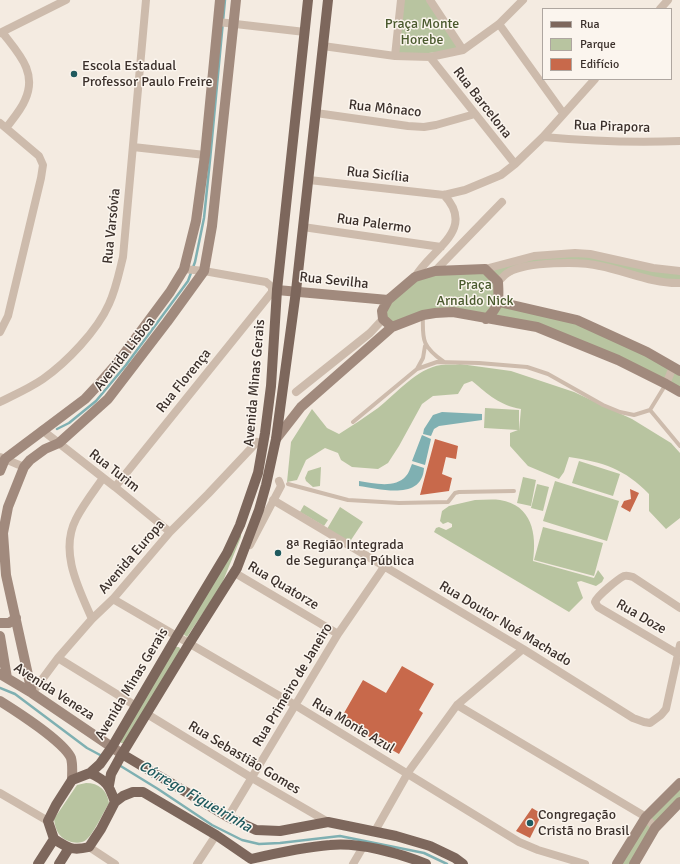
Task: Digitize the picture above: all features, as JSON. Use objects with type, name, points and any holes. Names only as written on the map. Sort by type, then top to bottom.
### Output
[{"type":"main road","name":"Avenida Minas Gerais","points":[[90,773],[100,764],[112,746],[176,636],[227,553],[240,525],[258,473],[266,433],[271,386],[274,290],[308,0]]},
{"type":"main road","name":"Avenida Minas Gerais","points":[[109,785],[111,774],[122,754],[189,644],[236,571],[259,510],[276,439],[296,291],[328,0]]},
{"type":"main road","points":[[122,754],[228,818],[249,828],[264,831],[280,831],[328,822],[374,831],[430,846],[455,858],[463,864]]},
{"type":"main road","points":[[115,802],[109,785],[99,777],[90,773],[72,780],[48,821],[54,839],[69,848],[77,850],[89,847],[101,829],[115,802],[123,796],[133,792],[143,792],[216,835],[255,861],[290,851],[331,844],[363,847],[405,855],[426,864]]},
{"type":"main road","points":[[38,864],[54,839]]},
{"type":"main road","points":[[59,864],[69,848]]},
{"type":"street","points":[[0,332],[42,178],[43,165],[39,156],[3,126],[25,102],[30,82],[24,62],[1,32],[66,0]]},
{"type":"street","name":"Rua Varsóvia","points":[[0,402],[42,379],[55,369],[84,341],[109,305],[117,283],[123,258],[146,0]]},
{"type":"street","name":"Avenida Lisboa","points":[[0,471],[3,458],[85,399],[99,384],[118,362],[170,292],[184,269],[196,221],[205,155],[220,0]]},
{"type":"street","name":"Avenida Lisboa","points":[[32,693],[6,575],[2,533],[8,507],[24,467],[30,460],[45,449],[59,443],[108,399],[163,328],[204,270],[212,226],[236,0]]},
{"type":"street","points":[[395,56],[400,0]]},
{"type":"street","points":[[430,0],[464,50]]},
{"type":"street","points":[[323,46],[395,56],[430,57],[464,50],[499,24],[522,0]]},
{"type":"street","points":[[661,8],[668,0]]},
{"type":"street","points":[[218,22],[305,32]]},
{"type":"street","points":[[499,24],[563,113]]},
{"type":"street","name":"Rua Barcelona","points":[[430,57],[515,164]]},
{"type":"street","name":"Rua Sicília","points":[[309,180],[444,195],[465,190],[501,175],[515,164],[542,137],[593,80]]},
{"type":"street","name":"Rua Mônaco","points":[[316,113],[424,127],[475,114]]},
{"type":"street","name":"Rua Pirapora","points":[[542,137],[643,142],[680,140]]},
{"type":"street","points":[[133,148],[205,155]]},
{"type":"street","points":[[392,327],[383,319],[382,310],[388,300],[415,277],[420,269],[452,233],[456,222],[456,217],[450,201],[444,195]]},
{"type":"street","points":[[435,271],[502,202]]},
{"type":"street","name":"Rua Palermo","points":[[303,227],[441,247]]},
{"type":"street","points":[[415,277],[435,271],[485,269],[534,256],[575,253],[590,254],[647,267],[680,271]]},
{"type":"street","points":[[498,282],[509,272],[548,264],[565,263],[598,265],[650,279],[680,283]]},
{"type":"street","name":"Rua Sevilha","points":[[184,269],[204,270],[266,282],[274,290],[388,300]]},
{"type":"street","points":[[485,269],[498,282],[499,302],[494,312],[486,319]]},
{"type":"street","name":"Rua Florença","points":[[115,488],[274,290]]},
{"type":"street","points":[[499,302],[577,320],[647,352],[677,369],[666,384]]},
{"type":"street","points":[[276,439],[301,407],[392,327],[423,315],[435,313],[453,312],[537,327],[618,360],[680,392]]},
{"type":"street","points":[[296,392],[370,333],[383,319]]},
{"type":"street","name":"Rua Turim","points":[[42,430],[170,532]]},
{"type":"street","name":"Avenida Europa","points":[[32,693],[58,658],[92,619],[114,599],[170,532],[257,442]]},
{"type":"street","points":[[3,458],[24,467]]},
{"type":"street","points":[[92,619],[74,575],[70,556],[69,540],[71,530],[76,519],[103,478]]},
{"type":"street","name":"Avenida Minas Gerais","points":[[236,571],[283,484]]},
{"type":"street","name":"Rua Doutor Noé Machado","points":[[273,500],[523,649],[633,718],[650,723],[661,715],[666,709],[679,650]]},
{"type":"street","name":"Rua Primeiro de Janeiro","points":[[228,818],[338,634],[384,567]]},
{"type":"street","name":"Rua Quatorze","points":[[236,571],[338,634]]},
{"type":"street","name":"Rua Doze","points":[[679,650],[598,606],[596,604],[596,600],[622,577],[629,576],[633,577],[680,608]]},
{"type":"street","name":"Rua Monte Azul","points":[[114,599],[295,705],[519,842],[538,850],[585,864]]},
{"type":"street","points":[[0,623],[9,623],[16,618]]},
{"type":"street","points":[[0,636],[4,676]]},
{"type":"street","points":[[374,831],[407,774],[457,705],[523,649]]},
{"type":"street","points":[[58,658],[136,706]]},
{"type":"street","name":"Avenida Veneza","points":[[4,676],[32,693],[122,754]]},
{"type":"street","points":[[0,701],[27,719],[67,751],[72,763],[72,780]]},
{"type":"street","points":[[457,705],[646,818],[655,828]]},
{"type":"street","name":"Rua Sebastião Gomes","points":[[147,714],[328,822]]},
{"type":"street","points":[[617,864],[646,818],[680,783]]},
{"type":"street","points":[[0,793],[48,821]]},
{"type":"street","points":[[634,864],[655,828],[680,802]]},
{"type":"street","points":[[197,864],[216,835]]},
{"type":"street","points":[[89,847],[115,864]]},
{"type":"street","points":[[353,864],[363,847]]},
{"type":"lane","points":[[417,369],[423,358],[425,346],[423,315]]},
{"type":"lane","points":[[425,346],[444,362]]},
{"type":"lane","points":[[353,422],[417,369],[437,362],[479,363],[527,367],[548,374],[603,405],[620,412],[634,415],[650,410],[666,384]]},
{"type":"lane","points":[[650,410],[680,446]]},
{"type":"lane","points":[[283,484],[348,500],[399,503],[448,502],[455,493],[460,492],[514,491]]},
{"type":"green space","name":"Praça Monte Horebe","points":[[401,0],[430,0],[463,50],[395,56]]},
{"type":"green space","name":"Praça Arnaldo Nick","points":[[575,253],[680,271],[680,283],[598,265],[526,267],[498,282],[499,302],[577,320],[680,371],[680,392],[537,327],[453,312],[392,327],[383,319],[388,300],[415,277],[485,269],[534,256]]},
{"type":"green space","points":[[460,364],[511,371],[574,392],[632,419],[671,443],[680,453],[680,518],[666,529],[649,511],[649,494],[631,478],[603,464],[569,457],[564,472],[559,479],[528,466],[510,446],[510,433],[518,430],[484,428],[485,408],[519,410],[519,431],[521,409],[500,402],[472,381],[464,384],[458,394],[433,396],[422,404],[388,463],[378,469],[352,467],[341,460],[338,453],[325,448],[306,460],[297,480],[287,482],[291,442],[312,409],[327,428],[339,434],[378,408],[415,376],[432,367]]},
{"type":"green space","points":[[579,461],[620,474],[613,496],[572,483]]},
{"type":"green space","points":[[321,467],[320,486],[313,487],[306,481],[305,478],[308,471]]},
{"type":"green space","points":[[523,477],[536,480],[531,506],[517,503]]},
{"type":"green space","points":[[555,481],[619,501],[607,541],[543,521]]},
{"type":"green space","points":[[537,484],[549,487],[543,511],[531,508]]},
{"type":"green space","points":[[475,500],[500,500],[511,503],[526,514],[533,531],[533,561],[594,578],[598,570],[604,578],[602,582],[596,586],[581,581],[577,582],[583,598],[569,612],[434,532],[436,528],[439,527],[446,530],[452,527],[452,524],[448,522],[443,524],[440,521],[442,511],[449,506]]},
{"type":"green space","points":[[304,505],[328,520],[324,526],[300,512]]},
{"type":"green space","points":[[340,507],[363,522],[349,543],[327,529]]},
{"type":"green space","points":[[543,527],[603,543],[594,576],[534,560]]},
{"type":"green space","points":[[241,533],[241,537],[221,586],[187,637],[182,633]]},
{"type":"green space","points":[[175,647],[179,647],[181,650],[124,743],[121,743],[120,740]]},
{"type":"green space","points":[[86,783],[95,784],[102,788],[108,798],[109,803],[89,837],[82,842],[71,842],[59,834],[56,829],[54,819],[77,785]]},
{"type":"green space","points":[[680,783],[680,802],[634,864],[617,864],[646,817]]},
{"type":"water","points":[[442,412],[482,414],[482,420],[439,426],[434,429],[431,436],[423,434],[424,429],[433,415]]},
{"type":"water","points":[[422,435],[431,439],[425,465],[412,461]]},
{"type":"water","points":[[412,464],[424,468],[421,478],[416,485],[408,489],[388,490],[359,486],[359,481],[377,484],[396,483],[406,476]]},
{"type":"building","points":[[435,439],[458,446],[456,459],[446,457],[442,474],[452,478],[449,491],[420,495]]},
{"type":"building","points":[[630,489],[639,493],[630,512],[621,507],[624,501],[631,499]]},
{"type":"building","points":[[402,666],[434,684],[419,710],[423,713],[399,754],[340,720],[363,680],[386,693]]},
{"type":"building","name":"Congregação Cristã no Brasil","points":[[532,808],[542,814],[530,838],[516,831]]},
{"type":"waterway","points":[[57,429],[69,423],[96,401],[126,365],[188,281],[195,262],[204,218],[225,0]]},
{"type":"waterway","name":"Córrego Figueirinha","points":[[0,688],[15,694],[87,748],[102,756]]},
{"type":"waterway","name":"Córrego Figueirinha","points":[[119,765],[212,825],[242,840],[259,844],[340,836],[424,853],[447,864]]},
{"type":"place","name":"Escola Estadual Professor Paulo Freire","points":[[74,74]]},
{"type":"place","name":"8ª Região Integrada de Segurança Pública","points":[[278,553]]},
{"type":"place","name":"Congregação Cristã no Brasil","points":[[530,823]]}]
